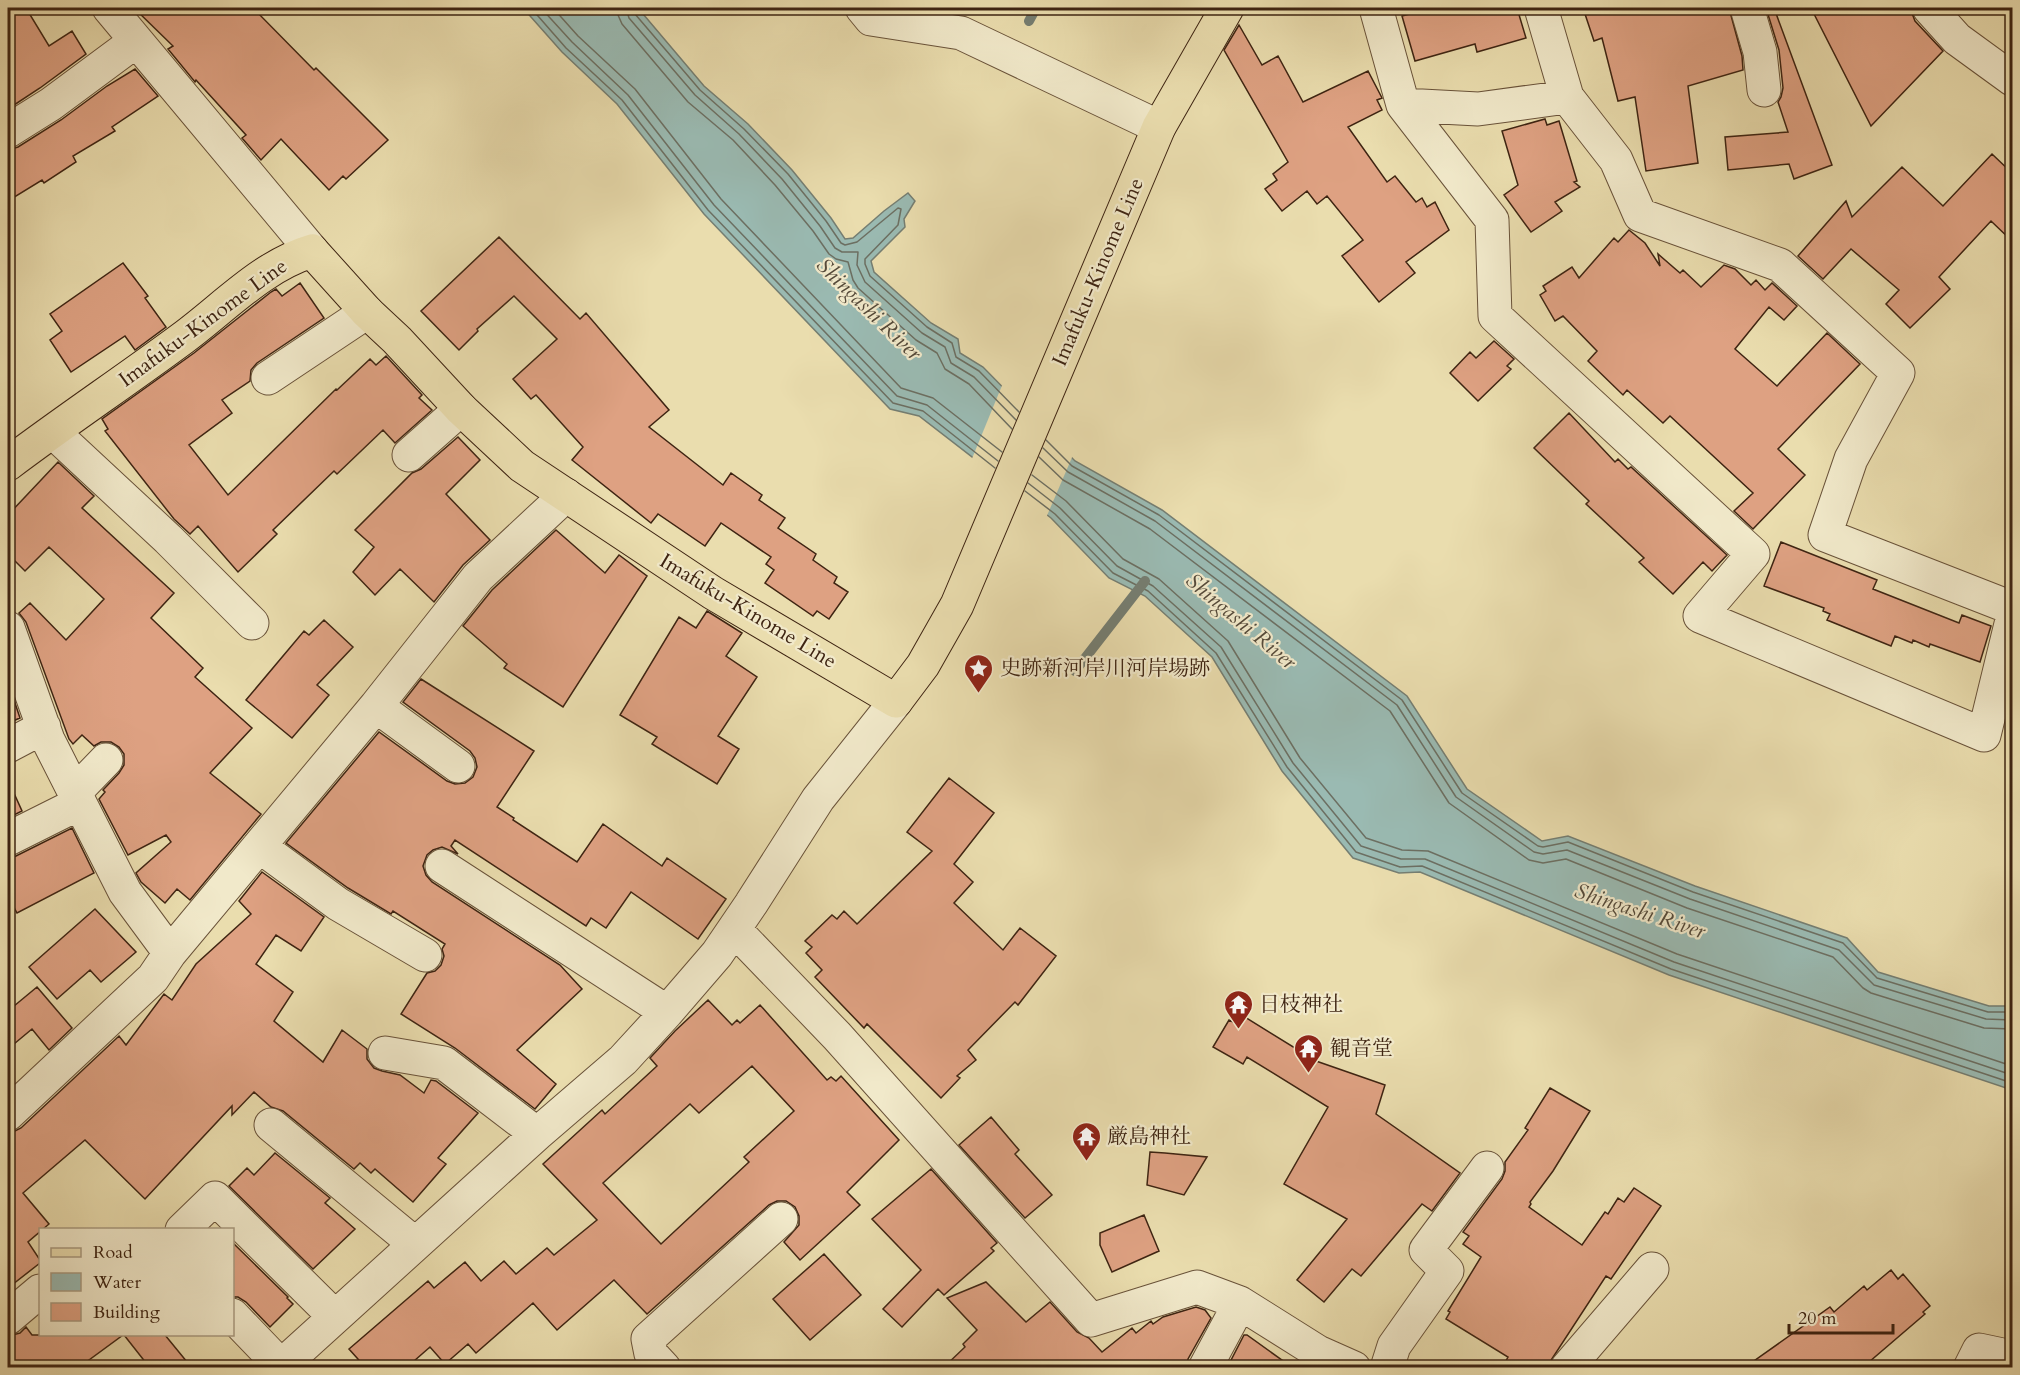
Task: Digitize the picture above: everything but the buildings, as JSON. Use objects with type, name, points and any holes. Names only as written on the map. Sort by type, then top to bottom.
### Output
[{"type":"main road","name":"Imafuku-Kinome Line","points":[[8,462],[185,337],[268,271],[295,256],[312,251],[367,312],[397,340],[461,409],[522,466],[713,593],[896,701],[923,666],[957,605],[1159,127],[1227,8]]},
{"type":"street","points":[[109,8],[312,251]]},
{"type":"street","points":[[862,8],[871,20],[961,20],[1159,127]]},
{"type":"street","points":[[1376,8],[1403,105],[1492,220],[1495,316],[1753,554],[1700,616],[1984,735],[2013,620]]},
{"type":"street","points":[[1541,8],[1567,97],[1616,160],[1640,215],[1780,265],[1898,373],[1851,459],[1825,535],[2013,608]]},
{"type":"street","points":[[1747,8],[1760,52],[1764,90]]},
{"type":"street","points":[[1929,8],[1957,39],[2013,80]]},
{"type":"street","points":[[8,131],[51,104],[136,41]]},
{"type":"street","points":[[1403,105],[1478,109],[1567,97]]},
{"type":"street","points":[[268,378],[367,312]]},
{"type":"street","points":[[409,455],[461,409]]},
{"type":"street","points":[[52,432],[168,539],[252,623]]},
{"type":"street","points":[[8,1114],[153,978],[170,953],[376,706],[478,577],[566,495]]},
{"type":"street","points":[[8,628],[44,727],[77,798],[125,892],[170,953]]},
{"type":"street","points":[[234,1317],[280,1367],[537,1134],[623,1060],[717,954],[818,799],[896,701]]},
{"type":"street","points":[[376,706],[458,766]]},
{"type":"street","points":[[8,747],[44,727]]},
{"type":"street","points":[[8,839],[77,798],[106,760]]},
{"type":"street","points":[[259,846],[338,904],[425,955]]},
{"type":"street","points":[[442,866],[667,1012]]},
{"type":"street","points":[[734,929],[837,1036],[1091,1320],[1197,1287],[1240,1303],[1318,1352],[1354,1368]]},
{"type":"street","points":[[385,1053],[444,1063],[537,1134]]},
{"type":"street","points":[[271,1125],[415,1244]]},
{"type":"street","points":[[1387,1368],[1394,1346],[1447,1271],[1426,1250],[1487,1168]]},
{"type":"street","points":[[184,1228],[215,1198],[335,1317]]},
{"type":"street","points":[[664,1368],[651,1354],[648,1339],[781,1219]]},
{"type":"street","points":[[1567,1368],[1652,1269]]},
{"type":"street","points":[[8,1318],[39,1292]]},
{"type":"street","points":[[1205,1368],[1240,1303]]},
{"type":"street","points":[[1970,1368],[1979,1350],[2013,1357]]},
{"type":"water","name":"Shingashi River","points":[[523,8],[638,8],[704,86],[748,124],[792,170],[845,239],[853,238],[908,193],[915,201],[904,219],[905,227],[871,261],[874,272],[931,323],[958,339],[960,353],[983,367],[1075,461],[1162,510],[1407,696],[1467,789],[1542,841],[1568,836],[1695,886],[1847,938],[1878,972],[1989,1006],[2012,1006],[2012,1090],[1669,975],[1420,872],[1399,873],[1353,858],[1282,771],[1212,657],[1145,596],[1109,578],[1051,518],[919,416],[890,409],[704,214],[617,104],[562,52]]},
{"type":"pier","points":[[1003,383],[1073,455],[1046,518],[971,461]]},
{"type":"waterway","points":[[1029,21],[1036,8]]},
{"type":"waterway","points":[[1075,671],[1145,581]]},
{"type":"place","name":"史跡新河岸川河岸場跡","points":[[979,694]]},
{"type":"place","name":"日枝神社","points":[[1238,1030]]},
{"type":"place","name":"観音堂","points":[[1309,1074]]},
{"type":"place","name":"厳島神社","points":[[1086,1162]]}]
